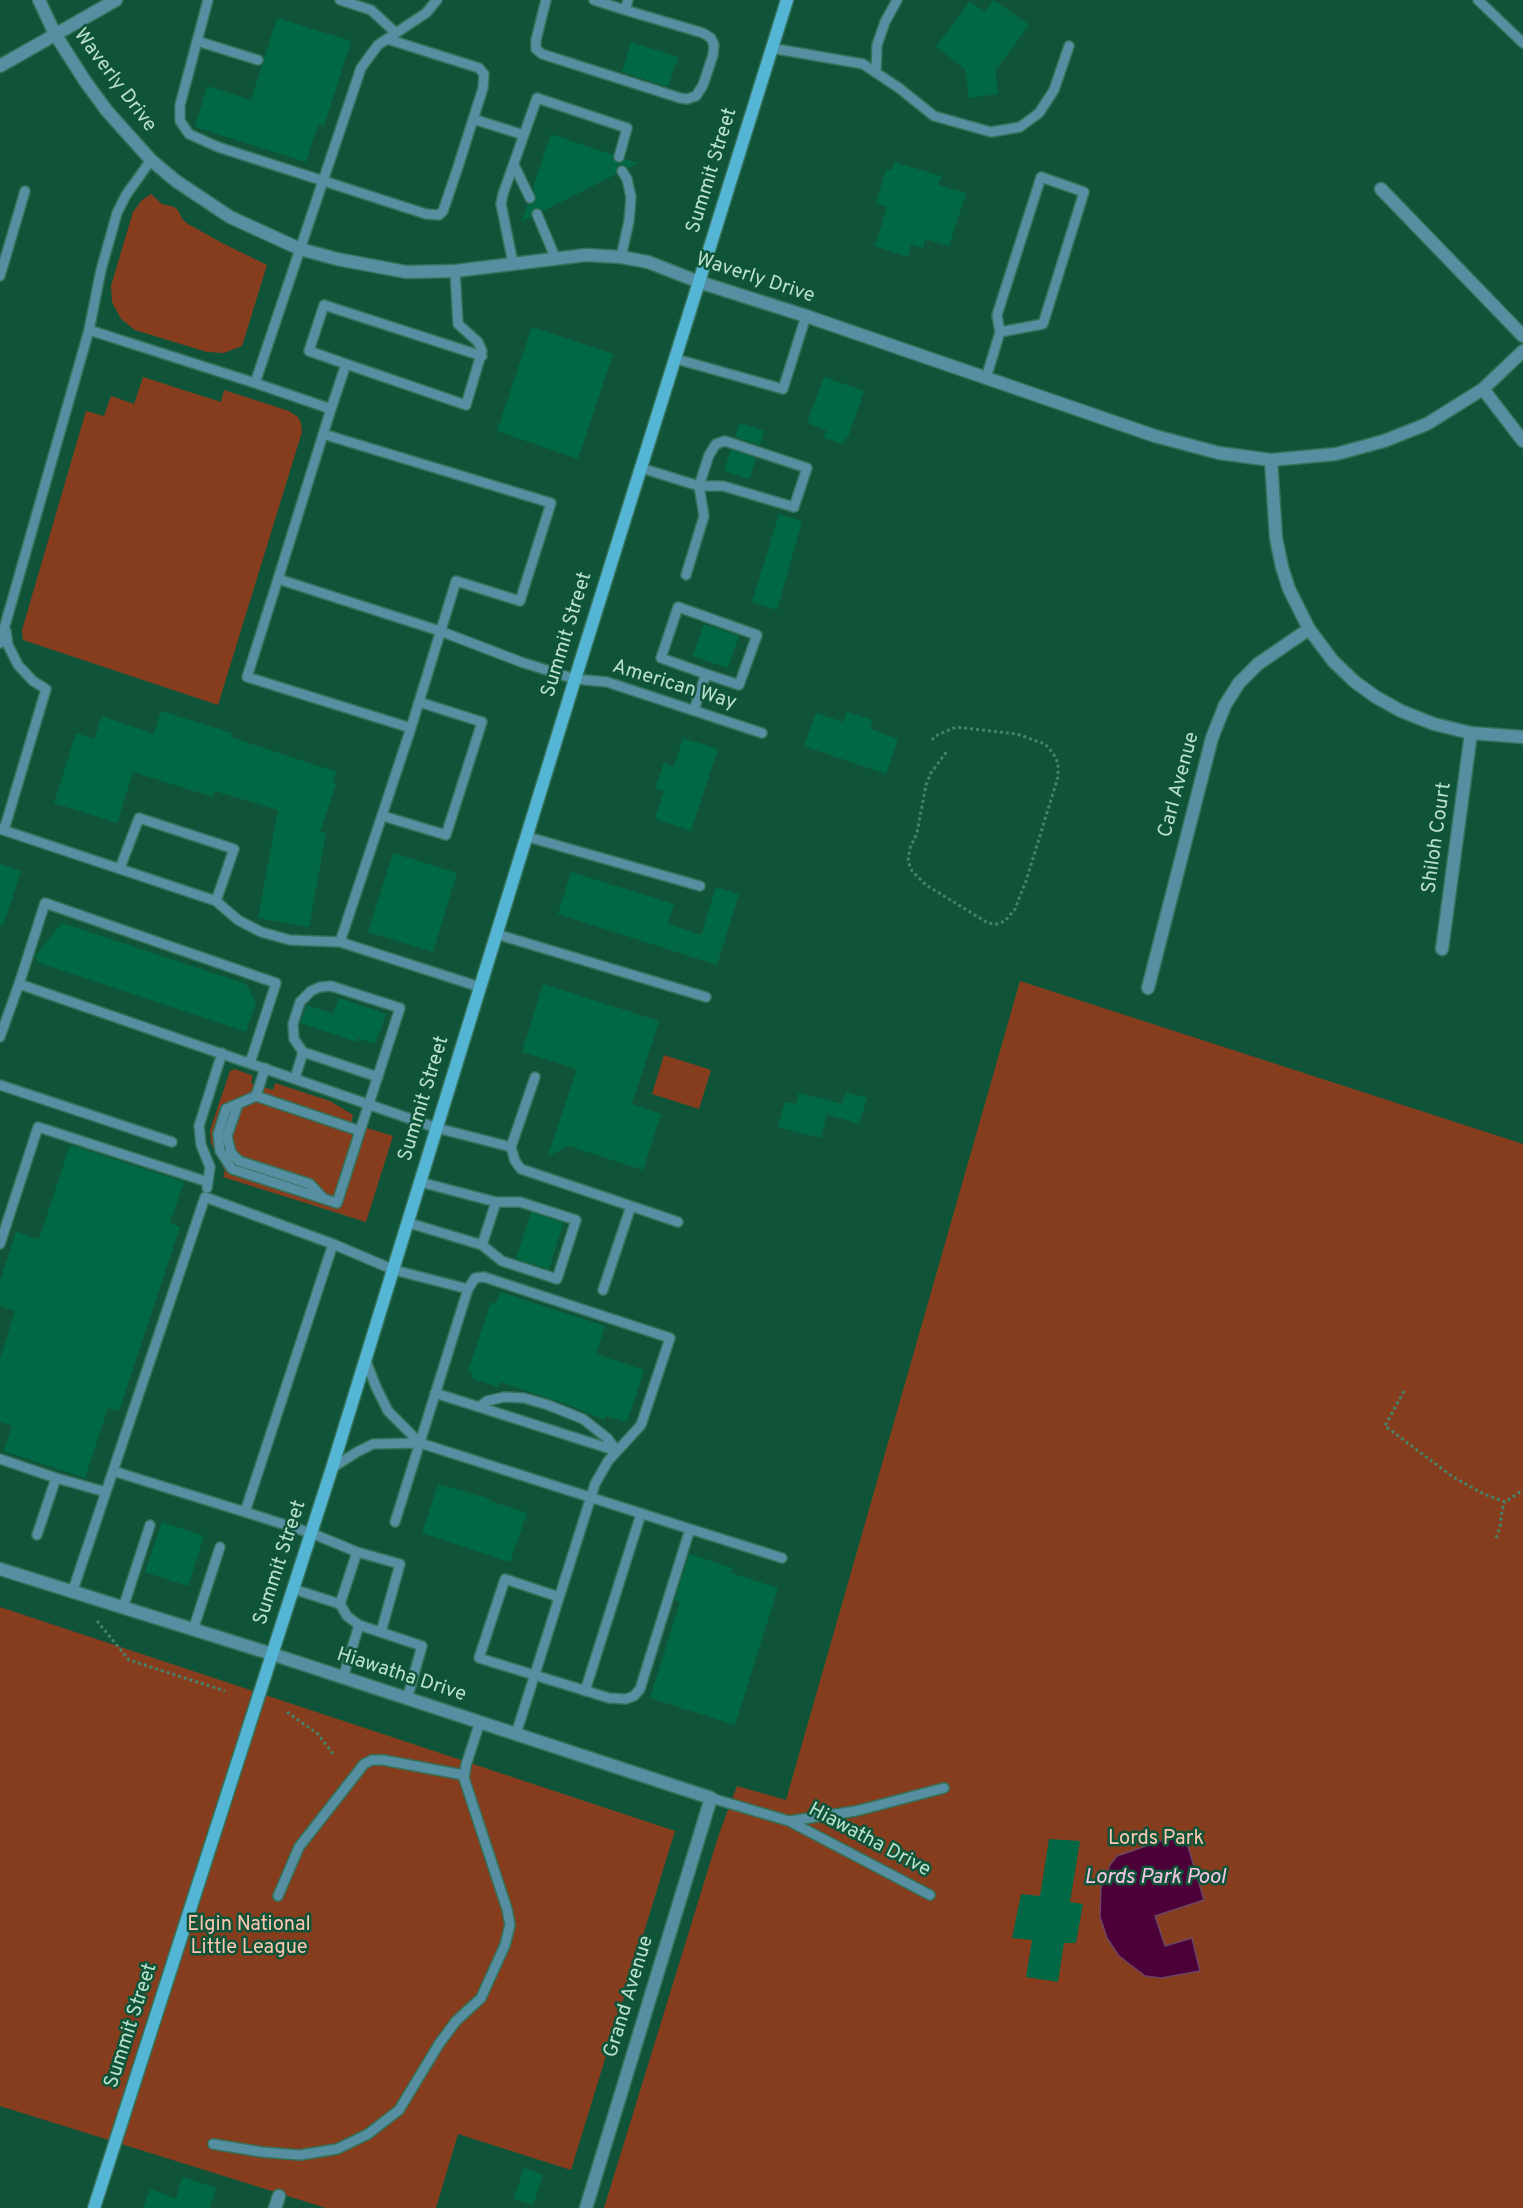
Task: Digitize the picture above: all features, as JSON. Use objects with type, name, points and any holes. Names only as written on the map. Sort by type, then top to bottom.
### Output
[{"type":"main road","name":"Summit Street","points":[[94,2208],[366,1361],[496,934],[787,0]]},
{"type":"street","name":"Waverly Drive","points":[[39,0],[55,34],[106,111],[151,160],[176,181],[230,217],[300,249],[358,264],[397,271],[455,271],[555,257],[586,255],[621,257],[658,265],[699,282],[807,316],[1187,446],[1271,460],[1336,454],[1384,441],[1427,424],[1483,389],[1523,351]]},
{"type":"street","points":[[0,66],[116,0]]},
{"type":"street","points":[[1381,189],[1523,336]]},
{"type":"street","points":[[1483,389],[1523,441]]},
{"type":"street","points":[[1271,460],[1276,538],[1282,567],[1289,589],[1309,629],[1333,661],[1355,682],[1376,697],[1434,724],[1472,733],[1523,738]]},
{"type":"street","name":"Carl Avenue","points":[[1148,988],[1212,738],[1225,705],[1239,683],[1258,664],[1309,629]]},
{"type":"street","name":"Shiloh Court","points":[[1442,949],[1472,733]]},
{"type":"street","name":"Hiawatha Drive","points":[[0,1569],[272,1654],[711,1798]]},
{"type":"street","name":"Grand Avenue","points":[[586,2208],[711,1798]]},
{"type":"lane","points":[[208,0],[180,105],[180,120],[189,135],[218,147],[426,214],[439,215],[446,205],[473,119],[484,74],[481,70],[391,36],[371,10],[340,0]]},
{"type":"lane","points":[[255,383],[361,68],[373,50],[426,13],[438,0]]},
{"type":"lane","points":[[546,0],[536,40],[536,49],[542,54],[687,99],[696,96],[713,55],[713,41],[703,33],[594,0]]},
{"type":"lane","points":[[625,10],[628,0]]},
{"type":"lane","points":[[876,72],[877,45],[885,22],[897,0]]},
{"type":"lane","points":[[1478,0],[1523,43]]},
{"type":"lane","points":[[197,41],[258,60]]},
{"type":"lane","points":[[771,48],[862,64],[899,88],[934,116],[991,132],[1020,127],[1039,113],[1054,90],[1069,46]]},
{"type":"lane","points":[[513,263],[501,204],[537,98],[627,128],[619,157]]},
{"type":"lane","points":[[473,119],[524,135]]},
{"type":"lane","points":[[0,644],[89,330],[103,262],[117,213],[126,195],[151,160]]},
{"type":"lane","points":[[514,165],[530,198]]},
{"type":"lane","points":[[621,257],[629,221],[631,197],[627,179],[622,171]]},
{"type":"lane","points":[[986,378],[1000,333],[997,315],[1041,177],[1084,192],[1043,324],[1000,333]]},
{"type":"lane","points":[[0,276],[2,261],[25,191]]},
{"type":"lane","points":[[537,214],[555,257]]},
{"type":"lane","points":[[455,271],[458,324],[480,344],[482,356],[466,405],[309,351],[324,305],[482,356]]},
{"type":"lane","points":[[676,359],[783,389],[807,316]]},
{"type":"lane","points":[[89,330],[331,409]]},
{"type":"lane","points":[[346,364],[247,677],[411,728]]},
{"type":"lane","points":[[323,434],[551,503],[520,601],[456,581],[383,816],[340,942]]},
{"type":"lane","points":[[641,468],[699,486],[723,486],[794,507],[807,468],[725,441],[718,442],[712,449],[699,486],[704,516],[686,575]]},
{"type":"lane","name":"American Way","points":[[278,579],[440,631],[521,662],[575,679],[607,682],[762,733]]},
{"type":"lane","points":[[678,607],[757,634],[739,685],[706,674],[661,658],[678,607]]},
{"type":"lane","points":[[5,626],[8,645],[15,660],[29,678],[46,689],[2,830],[216,901],[238,920],[261,932],[296,941],[340,942],[480,987]]},
{"type":"lane","points":[[694,710],[706,674]]},
{"type":"lane","points":[[383,816],[446,835],[482,722],[419,702]]},
{"type":"lane","points":[[120,868],[139,818],[234,849],[216,901]]},
{"type":"lane","points":[[528,837],[700,886]]},
{"type":"lane","points":[[0,1037],[45,903],[276,983],[250,1063]]},
{"type":"lane","points":[[496,934],[706,997]]},
{"type":"lane","points":[[19,984],[437,1128],[511,1147]]},
{"type":"lane","points":[[360,1131],[256,1096],[226,1109],[218,1134],[220,1151],[232,1169],[337,1203],[370,1104],[400,1008],[336,987],[316,988],[300,1002],[293,1024],[294,1039],[303,1052],[378,1077]]},
{"type":"lane","points":[[295,1078],[303,1052]]},
{"type":"lane","points":[[72,1593],[206,1197],[210,1167],[201,1145],[199,1126],[222,1053]]},
{"type":"lane","points":[[256,1096],[265,1068]]},
{"type":"lane","points":[[535,1077],[511,1147],[515,1161],[521,1168],[678,1222]]},
{"type":"lane","points":[[0,1085],[172,1142]]},
{"type":"lane","points":[[0,1244],[38,1127],[208,1182]]},
{"type":"lane","points":[[409,1223],[482,1245],[502,1261],[557,1279],[576,1220],[520,1202],[496,1202],[420,1182]]},
{"type":"lane","points":[[206,1197],[333,1244],[394,1270],[468,1289]]},
{"type":"lane","points":[[482,1245],[496,1202]]},
{"type":"lane","points":[[603,1290],[632,1206]]},
{"type":"lane","points":[[245,1512],[333,1244]]},
{"type":"lane","points":[[394,1522],[468,1289],[475,1278],[484,1277],[670,1338],[642,1425],[604,1466],[591,1498],[516,1734]]},
{"type":"lane","points":[[366,1361],[375,1387],[388,1411],[420,1443]]},
{"type":"lane","points":[[435,1393],[617,1451]]},
{"type":"lane","points":[[479,1407],[487,1401],[504,1397],[524,1398],[548,1405],[583,1419],[607,1438],[617,1451]]},
{"type":"lane","points":[[332,1468],[373,1444],[420,1443],[782,1558]]},
{"type":"lane","points":[[0,1460],[106,1492]]},
{"type":"lane","points":[[113,1471],[311,1533],[357,1552],[400,1564],[381,1632]]},
{"type":"lane","points":[[38,1535],[56,1478]]},
{"type":"lane","points":[[585,1691],[641,1514]]},
{"type":"lane","points":[[123,1608],[150,1525]]},
{"type":"lane","points":[[559,1597],[505,1579],[479,1658],[615,1699],[630,1698],[638,1694],[690,1529]]},
{"type":"lane","points":[[193,1630],[220,1547]]},
{"type":"lane","points":[[340,1604],[357,1552]]},
{"type":"lane","points":[[293,1589],[340,1604],[347,1616],[360,1625],[422,1646],[406,1699]]},
{"type":"lane","points":[[343,1678],[360,1625]]},
{"type":"lane","points":[[213,2144],[300,2155],[337,2149],[368,2134],[399,2110],[439,2044],[456,2021],[481,1998],[506,1945],[510,1920],[464,1775],[480,1722]]},
{"type":"lane","points":[[278,1896],[299,1846],[364,1764],[372,1760],[383,1760],[464,1775]]},
{"type":"lane","name":"Hiawatha Drive","points":[[789,1821],[856,1811],[944,1788]]},
{"type":"lane","name":"Hiawatha Drive","points":[[711,1798],[789,1821],[930,1895]]},
{"type":"path","points":[[932,740],[935,736],[956,727],[1017,734],[1045,744],[1058,763],[1058,777],[1019,900],[1005,921],[997,924],[988,923],[926,885],[912,871],[908,861],[910,848],[917,833],[926,785],[931,772],[947,751]]},
{"type":"path","points":[[1404,1391],[1385,1426],[1460,1481],[1505,1502]]},
{"type":"path","points":[[1496,1538],[1500,1530],[1505,1502],[1523,1490]]},
{"type":"path","points":[[97,1621],[129,1660],[225,1691]]},
{"type":"path","points":[[287,1712],[318,1734],[334,1755]]},
{"type":"green space","points":[[151,194],[162,204],[178,210],[182,219],[188,224],[267,265],[242,346],[224,353],[207,352],[135,330],[121,319],[112,302],[111,286],[133,212],[142,200]]},
{"type":"green space","points":[[143,377],[221,402],[224,390],[289,411],[298,417],[301,423],[302,432],[218,705],[23,640],[22,630],[86,411],[104,416],[111,396],[134,404]]},
{"type":"green space","name":"Lords Park","points":[[1020,981],[1523,1144],[1523,2208],[604,2208],[718,1837],[737,1786],[786,1800]]},
{"type":"green space","points":[[664,1055],[711,1070],[699,1109],[652,1094]]},
{"type":"green space","points":[[235,1069],[253,1076],[251,1083],[273,1090],[275,1083],[330,1101],[353,1115],[351,1123],[393,1136],[366,1222],[223,1177],[225,1171],[211,1143],[210,1130],[230,1071]]},
{"type":"green space","name":"Elgin National Little League","points":[[0,1607],[675,1831],[571,2170],[458,2134],[436,2208],[326,2208],[0,2106]]},
{"type":"water","name":"Lords Park Pool","points":[[1184,1833],[1204,1900],[1155,1916],[1165,1946],[1192,1938],[1200,1971],[1161,1978],[1145,1976],[1119,1956],[1107,1938],[1100,1917],[1101,1887],[1110,1865],[1117,1856]]},
{"type":"building","points":[[994,0],[1029,25],[995,71],[998,94],[969,98],[965,69],[936,47],[970,1],[984,12]]},
{"type":"building","points":[[277,18],[351,41],[324,126],[318,124],[306,162],[195,127],[207,86],[251,100]]},
{"type":"building","points":[[631,42],[678,57],[668,87],[622,72]]},
{"type":"building","points":[[551,134],[613,155],[617,163],[625,159],[638,163],[628,168],[625,165],[619,165],[616,168],[616,174],[543,211],[538,207],[534,208],[530,213],[531,217],[521,222],[528,204],[533,204],[537,199],[533,188]]},
{"type":"building","points":[[894,162],[941,176],[938,185],[966,193],[949,246],[925,239],[923,248],[911,244],[908,257],[875,246],[887,207],[876,203],[886,169],[892,170]]},
{"type":"building","points":[[532,327],[613,354],[578,459],[497,431]]},
{"type":"building","points":[[824,377],[864,391],[848,437],[846,436],[843,444],[824,438],[826,430],[807,423]]},
{"type":"building","points":[[740,423],[764,431],[760,445],[735,437]]},
{"type":"building","points":[[731,450],[756,458],[749,479],[724,471]]},
{"type":"building","points":[[779,514],[802,521],[777,610],[752,602]]},
{"type":"building","points":[[704,624],[739,636],[728,668],[693,656]]},
{"type":"building","points":[[161,711],[232,733],[230,737],[337,772],[333,783],[336,784],[320,832],[326,833],[309,927],[258,918],[278,810],[215,791],[213,797],[133,772],[117,823],[54,803],[76,733],[94,739],[102,716],[154,734]]},
{"type":"building","points":[[847,712],[873,720],[870,729],[898,739],[886,774],[804,746],[816,713],[843,722]]},
{"type":"building","points":[[683,738],[718,749],[691,831],[655,819],[664,791],[655,788],[664,763],[674,767]]},
{"type":"building","points":[[393,853],[457,873],[433,952],[368,932]]},
{"type":"building","points":[[0,864],[21,871],[3,926],[0,925]]},
{"type":"building","points":[[571,872],[674,904],[668,924],[701,935],[716,887],[739,894],[717,965],[558,914]]},
{"type":"building","points":[[62,923],[246,984],[256,1002],[246,1032],[39,963],[35,956]]},
{"type":"building","points":[[543,984],[659,1021],[632,1104],[661,1114],[643,1170],[569,1146],[548,1156],[577,1069],[522,1052]]},
{"type":"building","points":[[339,998],[386,1014],[375,1044],[358,1038],[357,1042],[300,1023],[307,1005],[333,1014]]},
{"type":"building","points":[[846,1092],[867,1098],[859,1124],[827,1114],[821,1138],[778,1127],[785,1102],[796,1104],[799,1093],[842,1104]]},
{"type":"building","points":[[70,1145],[184,1182],[170,1223],[180,1227],[119,1411],[108,1408],[85,1478],[4,1451],[12,1426],[0,1422],[0,1359],[15,1311],[0,1306],[0,1281],[16,1232],[39,1239]]},
{"type":"building","points":[[531,1212],[563,1223],[549,1269],[516,1259]]},
{"type":"building","points":[[500,1292],[605,1326],[596,1354],[644,1370],[627,1422],[606,1416],[605,1420],[564,1403],[500,1382],[499,1387],[471,1378],[473,1373],[468,1372],[491,1302],[496,1304]]},
{"type":"building","points":[[438,1484],[490,1499],[490,1501],[527,1513],[510,1562],[422,1533]]},
{"type":"building","points":[[162,1522],[204,1536],[188,1586],[145,1572]]},
{"type":"building","points":[[689,1554],[733,1568],[731,1573],[778,1588],[735,1725],[650,1698],[680,1602],[675,1600]]},
{"type":"building","points":[[1049,1839],[1080,1841],[1070,1902],[1083,1904],[1076,1943],[1064,1943],[1058,1982],[1026,1977],[1032,1940],[1012,1938],[1021,1894],[1040,1896]]},
{"type":"building","points":[[524,2168],[543,2175],[533,2205],[514,2199]]},
{"type":"building","points":[[182,2177],[216,2188],[210,2208],[143,2208],[150,2189],[176,2199]]}]
